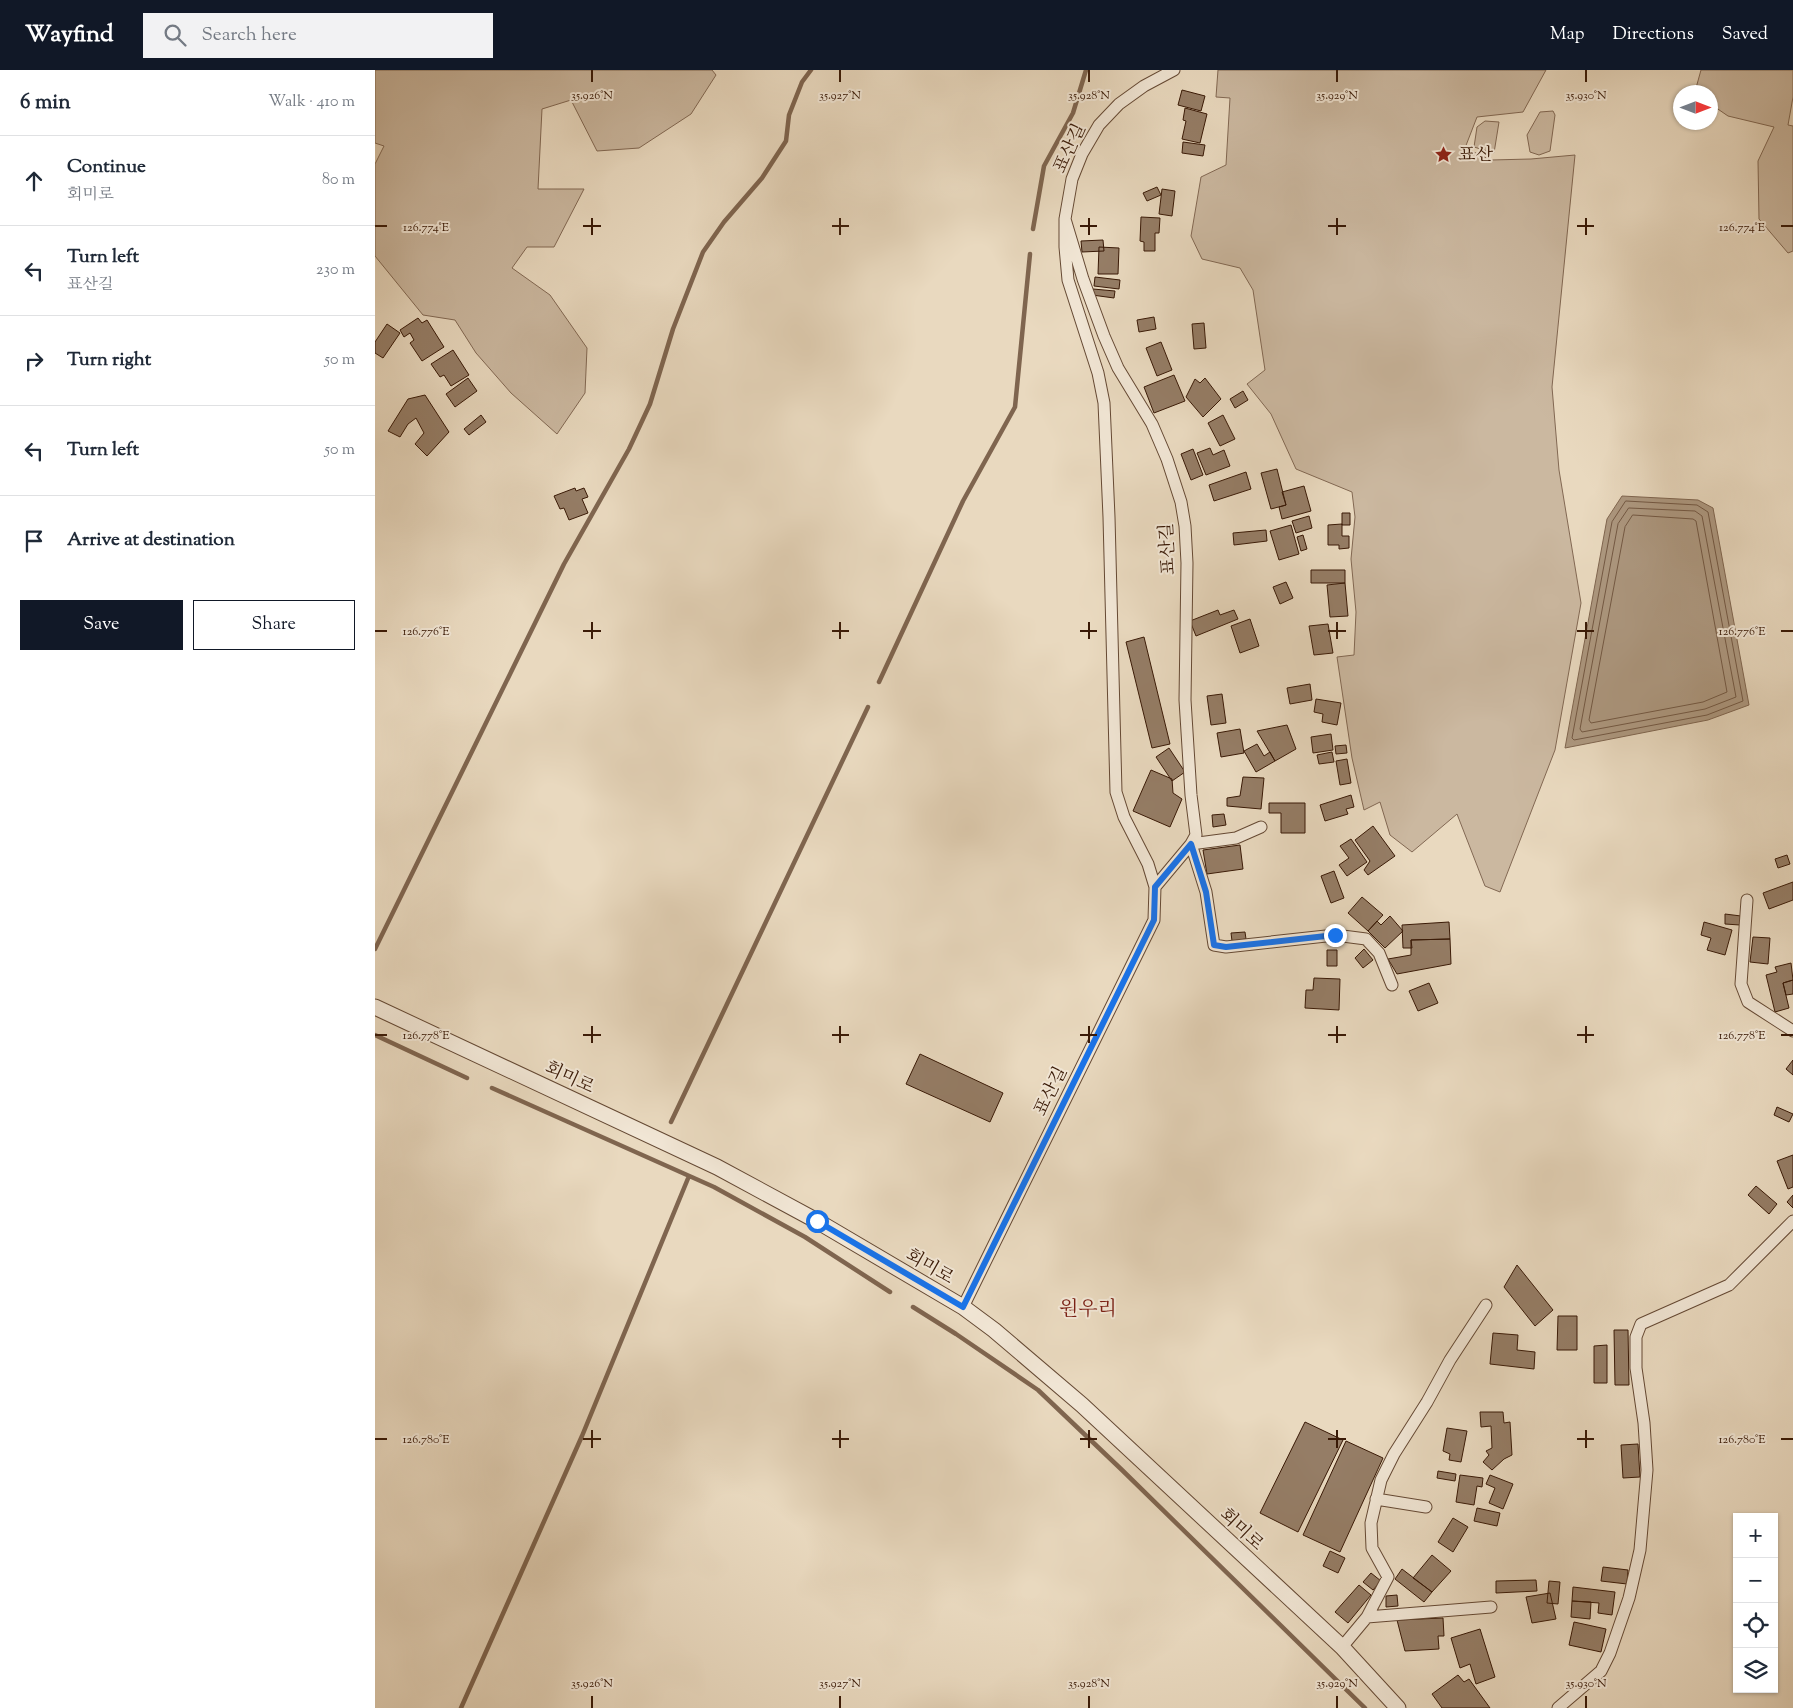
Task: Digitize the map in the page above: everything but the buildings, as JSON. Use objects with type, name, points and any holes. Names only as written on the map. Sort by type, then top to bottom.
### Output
[{"type":"street","name":"표산길","points":[[963,1307],[1154,920],[1155,887],[1148,864],[1123,817],[1116,792],[1104,404],[1098,373],[1068,280],[1065,219],[1072,179],[1082,154],[1099,125],[1119,104],[1144,86],[1174,70]]},
{"type":"street","name":"표산길","points":[[1065,219],[1083,279],[1117,368],[1152,424],[1167,460],[1181,502],[1185,526],[1187,563],[1185,700],[1191,795],[1196,836],[1191,844]]},
{"type":"street","points":[[1155,887],[1191,844],[1236,838],[1261,827]]},
{"type":"street","points":[[1191,844],[1206,892],[1214,945],[1226,947],[1335,935],[1366,939],[1379,953],[1392,985]]},
{"type":"street","points":[[1747,900],[1741,984],[1748,1002],[1793,1031]]},
{"type":"street","name":"회미로","points":[[375,1007],[717,1167],[817,1221],[963,1307],[994,1330],[1082,1405],[1342,1647],[1398,1708]]},
{"type":"street","points":[[1558,1708],[1601,1671],[1610,1653],[1629,1598],[1640,1550],[1647,1470],[1644,1423],[1636,1368],[1636,1337],[1641,1324],[1729,1285],[1793,1221]]},
{"type":"street","points":[[1342,1647],[1367,1617],[1388,1577],[1372,1548],[1371,1523],[1381,1480],[1394,1454],[1427,1402],[1450,1360],[1486,1305]]},
{"type":"street","points":[[1376,1499],[1426,1507]]},
{"type":"street","points":[[1367,1617],[1491,1606]]},
{"type":"shaded area","points":[[375,70],[712,70],[716,75],[691,114],[639,148],[597,151],[571,100],[542,109],[538,189],[584,189],[554,247],[527,247],[512,268],[550,295],[587,348],[585,393],[557,434],[511,393],[476,353],[455,320],[423,315],[375,256],[375,164],[384,146],[375,143]]},
{"type":"shaded area","points":[[1218,70],[1546,70],[1523,112],[1477,117],[1465,148],[1491,160],[1575,155],[1552,387],[1559,470],[1581,603],[1555,750],[1500,892],[1485,886],[1457,814],[1412,852],[1390,835],[1380,802],[1364,810],[1352,758],[1337,657],[1354,655],[1356,612],[1351,559],[1355,517],[1352,492],[1296,469],[1271,414],[1247,384],[1265,370],[1253,290],[1240,268],[1202,259],[1191,236],[1201,177],[1226,165],[1230,98],[1216,97]]},
{"type":"shaded area","points":[[1701,70],[1793,70],[1793,97],[1788,125],[1793,126],[1793,251],[1788,253],[1759,219],[1758,161],[1774,127],[1728,116],[1718,109],[1718,85],[1697,85]]},
{"type":"shaded area","points":[[1553,111],[1555,115],[1550,151],[1539,155],[1530,152],[1527,135],[1540,112]]},
{"type":"shaded area","points":[[1485,121],[1499,122],[1494,153],[1474,147],[1477,127]]},
{"type":"water","points":[[1622,496],[1698,500],[1713,508],[1749,705],[1708,720],[1565,748],[1607,519]]},
{"type":"waterway","points":[[375,949],[564,564],[629,449],[650,404],[673,329],[703,252],[724,222],[762,178],[786,141],[789,115],[802,82],[811,70]]},
{"type":"waterway","points":[[1033,229],[1044,166],[1073,113],[1086,70]]},
{"type":"waterway","points":[[879,682],[963,501],[1015,407],[1030,254]]},
{"type":"waterway","points":[[671,1122],[868,707]]},
{"type":"waterway","points":[[375,1035],[467,1078]]},
{"type":"waterway","points":[[492,1088],[714,1187],[805,1237],[890,1292]]},
{"type":"waterway","points":[[461,1708],[582,1436],[689,1176]]},
{"type":"waterway","points":[[913,1307],[1038,1390],[1365,1708]]},
{"type":"place","name":"표산","points":[[1444,154]]},
{"type":"district","name":"원우리","points":[[1088,1308]]},
{"type":"route","points":[[817,1221],[963,1307],[1154,920],[1155,887],[1191,844],[1206,892],[1214,945],[1226,947],[1335,935]]}]
